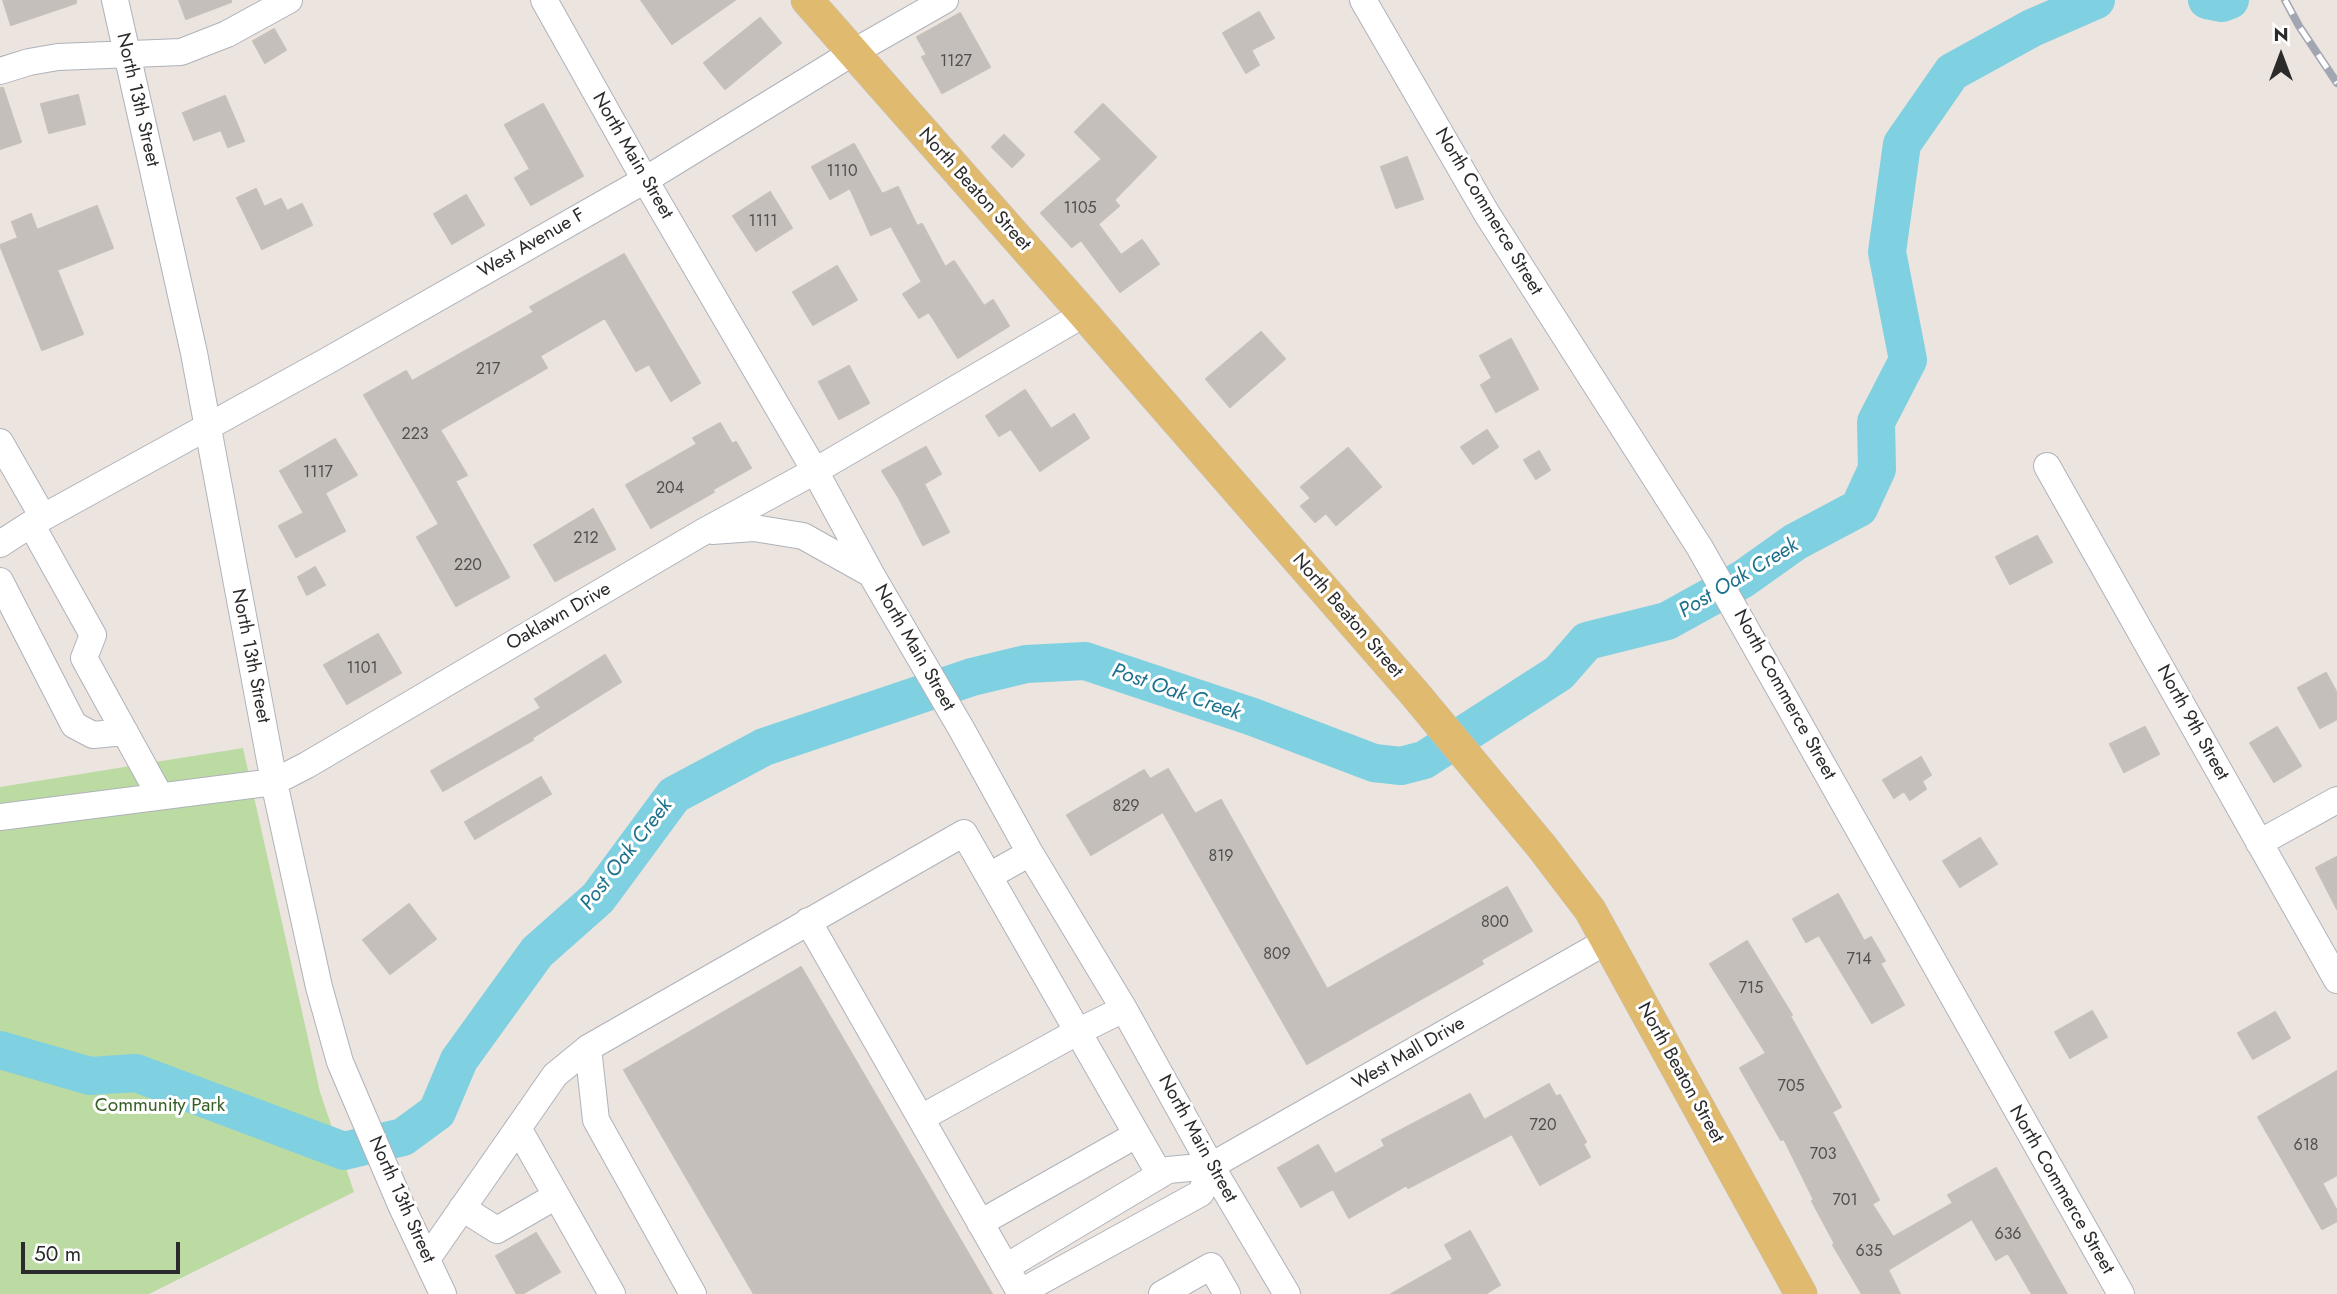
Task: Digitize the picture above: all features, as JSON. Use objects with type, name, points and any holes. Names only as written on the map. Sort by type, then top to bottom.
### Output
[{"type":"main road","name":"North Beaton Street","points":[[807,0],[1415,694],[1542,847],[1590,910],[1801,1294]]},
{"type":"street","name":"North 13th Street","points":[[115,0],[194,353],[274,782],[319,987],[340,1062],[401,1205],[443,1294]]},
{"type":"street","points":[[0,71],[58,57],[181,52],[227,34],[289,0]]},
{"type":"street","name":"North Main Street","points":[[544,0],[645,180],[815,471],[1030,853],[1125,1009],[1211,1166],[1287,1294]]},
{"type":"street","name":"West Avenue F","points":[[0,544],[645,180],[852,53],[945,0]]},
{"type":"street","name":"North Commerce Street","points":[[1363,0],[1487,214],[1700,548],[2121,1294]]},
{"type":"street","name":"Oaklawn Drive","points":[[0,817],[274,782],[1084,314]]},
{"type":"street","points":[[0,442],[93,635],[84,658],[160,796]]},
{"type":"street","name":"North 9th Street","points":[[2047,467],[2337,980]]},
{"type":"street","points":[[704,532],[754,528],[803,536],[871,574]]},
{"type":"street","points":[[0,582],[74,725],[93,735],[125,732]]},
{"type":"street","points":[[2259,843],[2337,800]]},
{"type":"street","points":[[426,1258],[555,1075],[588,1048],[964,833],[1160,1175]]},
{"type":"street","points":[[989,876],[1030,853]]},
{"type":"street","points":[[808,921],[980,1223],[1021,1293],[1201,1193],[1211,1166],[1168,1170],[1006,1267]]},
{"type":"street","name":"West Mall Drive","points":[[1211,1166],[1607,941]]},
{"type":"street","points":[[921,1118],[1077,1032],[1125,1009]]},
{"type":"street","points":[[588,1048],[596,1120],[693,1294]]},
{"type":"street","points":[[518,1128],[612,1294]]},
{"type":"street","points":[[980,1223],[1136,1135]]},
{"type":"street","points":[[462,1208],[497,1230],[556,1196]]},
{"type":"street","points":[[1162,1294],[1211,1266],[1227,1294]]},
{"type":"green space","name":"Community Park","points":[[243,748],[320,1092],[354,1192],[149,1294],[0,1294],[0,787]]},
{"type":"building","points":[[3,0],[76,0],[76,3],[11,25]]},
{"type":"building","points":[[179,0],[231,0],[231,2],[186,19]]},
{"type":"building","points":[[641,0],[735,0],[672,44]]},
{"type":"building","points":[[1259,12],[1274,38],[1251,50],[1259,65],[1246,73],[1223,33]]},
{"type":"building","points":[[960,13],[990,67],[942,93],[922,57],[927,55],[917,37]]},
{"type":"building","points":[[760,18],[781,43],[725,89],[704,63]]},
{"type":"building","points":[[274,29],[286,50],[265,63],[253,41]]},
{"type":"building","points":[[0,88],[3,88],[21,142],[0,149]]},
{"type":"building","points":[[78,95],[85,124],[49,133],[41,104]]},
{"type":"building","points":[[225,96],[244,141],[228,147],[221,130],[194,140],[183,113]]},
{"type":"building","points":[[543,104],[583,176],[531,205],[515,178],[530,169],[505,125]]},
{"type":"building","points":[[1103,104],[1156,157],[1114,200],[1119,206],[1098,224],[1121,255],[1142,240],[1159,264],[1120,292],[1081,240],[1072,247],[1041,213],[1102,159],[1075,132]]},
{"type":"building","points":[[1004,135],[1024,155],[1012,167],[992,147]]},
{"type":"building","points":[[854,144],[882,194],[898,187],[917,226],[922,224],[945,267],[954,261],[984,306],[993,300],[1009,326],[958,358],[929,312],[919,318],[903,294],[922,282],[891,226],[871,235],[850,188],[830,199],[812,167]]},
{"type":"building","points":[[1407,157],[1423,199],[1396,208],[1381,167]]},
{"type":"building","points":[[256,189],[264,207],[281,199],[287,211],[302,204],[312,225],[262,249],[237,198]]},
{"type":"building","points":[[770,192],[792,228],[756,251],[733,216]]},
{"type":"building","points":[[466,195],[484,225],[452,244],[434,214]]},
{"type":"building","points":[[97,206],[113,248],[57,270],[83,334],[42,350],[0,245],[18,238],[12,222],[31,214],[37,230]]},
{"type":"building","points":[[624,254],[700,383],[671,401],[649,364],[636,371],[605,318],[540,356],[547,368],[440,430],[467,475],[455,481],[509,577],[456,606],[417,537],[439,524],[364,395],[406,371],[412,381],[534,312],[530,307]]},
{"type":"building","points":[[837,266],[857,300],[813,325],[793,292]]},
{"type":"building","points":[[1261,332],[1285,359],[1230,407],[1206,379]]},
{"type":"building","points":[[1511,339],[1538,389],[1496,412],[1481,385],[1492,378],[1480,356]]},
{"type":"building","points":[[849,366],[869,403],[839,419],[819,382]]},
{"type":"building","points":[[1025,390],[1051,429],[1074,414],[1089,438],[1040,471],[1011,429],[999,436],[986,416]]},
{"type":"building","points":[[720,423],[732,444],[736,442],[751,468],[651,528],[626,485],[697,444],[693,438]]},
{"type":"building","points":[[1487,430],[1498,447],[1473,464],[1461,447]]},
{"type":"building","points":[[335,439],[357,475],[325,493],[345,531],[296,557],[279,526],[304,513],[280,471]]},
{"type":"building","points":[[926,447],[941,474],[924,484],[949,532],[923,545],[882,471]]},
{"type":"building","points":[[1348,448],[1381,487],[1336,525],[1326,513],[1315,522],[1301,506],[1311,498],[1301,487]]},
{"type":"building","points":[[1539,451],[1550,470],[1536,479],[1524,460]]},
{"type":"building","points":[[593,509],[615,549],[555,581],[534,545]]},
{"type":"building","points":[[2037,536],[2052,562],[2010,584],[1996,557]]},
{"type":"building","points":[[315,567],[325,585],[307,595],[298,577]]},
{"type":"building","points":[[378,634],[401,673],[347,704],[324,665]]},
{"type":"building","points":[[605,655],[621,682],[532,738],[533,740],[443,791],[431,771],[541,708],[535,699]]},
{"type":"building","points":[[2326,673],[2337,693],[2337,719],[2320,728],[2298,688]]},
{"type":"building","points":[[2145,727],[2159,754],[2124,772],[2110,744]]},
{"type":"building","points":[[2277,727],[2301,766],[2274,782],[2250,743]]},
{"type":"building","points":[[1921,757],[1931,775],[1922,781],[1926,789],[1910,800],[1904,791],[1894,798],[1883,780]]},
{"type":"building","points":[[1168,769],[1195,814],[1221,800],[1327,989],[1507,887],[1532,931],[1481,960],[1483,964],[1307,1064],[1163,812],[1091,855],[1067,815],[1144,770],[1150,779]]},
{"type":"building","points":[[541,777],[551,794],[475,839],[465,822]]},
{"type":"building","points":[[1980,838],[1997,864],[1960,887],[1943,861]]},
{"type":"building","points":[[2337,857],[2337,909],[2316,868]]},
{"type":"building","points":[[1838,894],[1864,941],[1871,937],[1885,961],[1880,963],[1904,1005],[1872,1023],[1819,935],[1806,942],[1793,919]]},
{"type":"building","points":[[409,904],[436,939],[390,974],[363,940]]},
{"type":"building","points":[[1747,941],[1792,1015],[1790,1016],[1841,1107],[1832,1112],[1879,1200],[1872,1204],[1893,1237],[1953,1203],[1948,1195],[1996,1168],[2067,1294],[2032,1294],[2008,1253],[1996,1260],[1972,1219],[1888,1270],[1900,1294],[1862,1294],[1833,1245],[1835,1244],[1784,1139],[1781,1140],[1740,1068],[1766,1053],[1710,964]]},
{"type":"building","points":[[801,967],[992,1294],[754,1294],[624,1070]]},
{"type":"building","points":[[2092,1011],[2107,1037],[2070,1058],[2055,1032]]},
{"type":"building","points":[[2275,1012],[2290,1038],[2253,1059],[2238,1033]]},
{"type":"building","points":[[2337,1071],[2337,1175],[2322,1183],[2337,1211],[2337,1221],[2322,1229],[2258,1117]]},
{"type":"building","points":[[1549,1084],[1556,1097],[1560,1095],[1586,1142],[1583,1144],[1590,1157],[1540,1185],[1512,1134],[1408,1188],[1407,1185],[1349,1218],[1333,1189],[1301,1207],[1278,1168],[1318,1145],[1335,1174],[1385,1146],[1382,1140],[1470,1094],[1484,1120]]},
{"type":"building","points":[[1470,1231],[1500,1285],[1485,1294],[1391,1294],[1453,1259],[1445,1245]]},
{"type":"building","points":[[536,1233],[560,1272],[522,1294],[517,1294],[496,1256]]},
{"type":"waterway","name":"Post Oak Creek","points":[[0,1050],[90,1076],[136,1073],[344,1151],[403,1137],[437,1112],[459,1060],[537,952],[598,898],[674,795],[764,747],[972,677],[1026,664],[1085,661],[1253,717],[1374,763],[1401,766],[1424,760],[1559,673],[1587,641],[1667,621],[1743,579],[1795,542],[1859,508],[1877,469],[1876,422],[1908,360],[1887,252],[1902,144],[1952,72],[2032,28],[2096,0]]},
{"type":"waterway","name":"Post Oak Creek","points":[[2207,0],[2222,3],[2230,0]]},
{"type":"railway","points":[[2285,0],[2337,83]]}]
